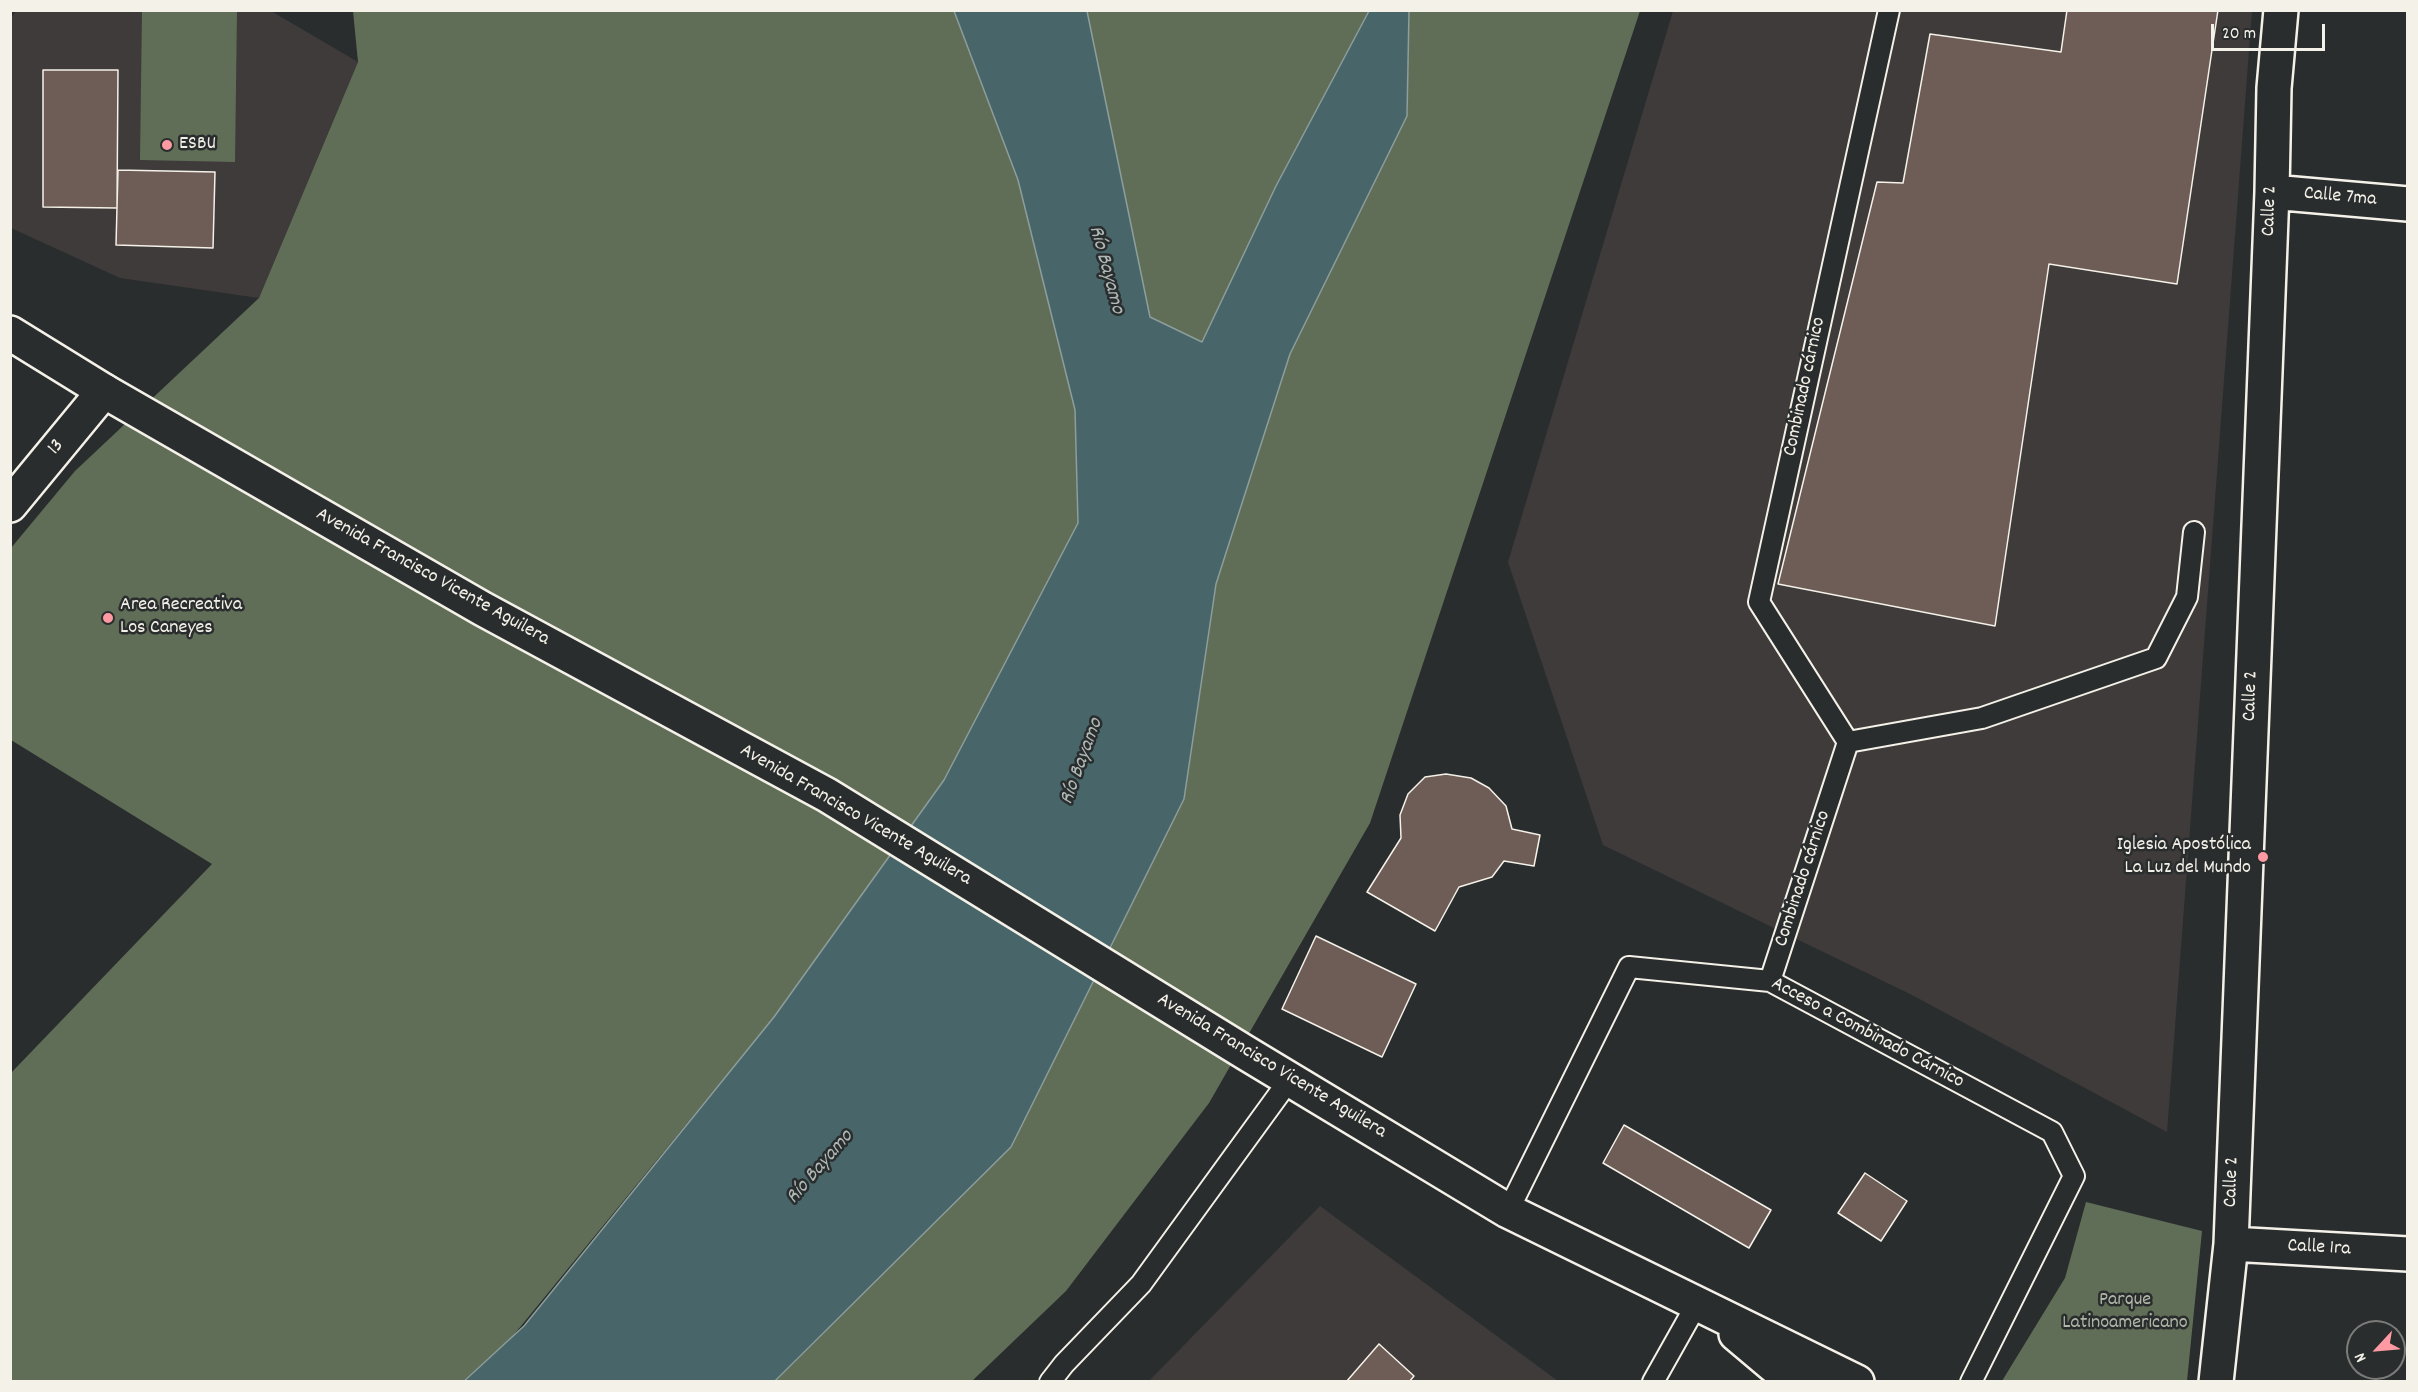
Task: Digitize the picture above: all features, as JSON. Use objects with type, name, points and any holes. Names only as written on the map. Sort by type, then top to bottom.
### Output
[{"type":"main road","name":"Calle 2","points":[[2216,1382],[2231,1244],[2272,192],[2274,88],[2281,10]]},
{"type":"main road","name":"Calle 7ma","points":[[2272,192],[2408,204]]},
{"type":"main road","name":"Avenida Francisco Vicente Aguilera","points":[[10,333],[104,391],[483,609],[827,795],[1508,1211],[1698,1302],[1857,1382]]},
{"type":"main road","name":"13","points":[[10,505],[104,391]]},
{"type":"main road","name":"Calle 1ra","points":[[2231,1244],[2408,1254]]},
{"type":"main road","name":"Avenida Francisco Vicente Aguilera","points":[[1698,1302],[1774,1366],[1801,1382]]},
{"type":"lane","name":"Combinado cárnico","points":[[1770,981],[1848,742],[1759,602],[1889,10]]},
{"type":"lane","points":[[1848,742],[1982,718],[2156,658],[2187,597],[2194,532]]},
{"type":"lane","name":"Acceso a Combinado Cárnico","points":[[1508,1211],[1629,967],[1770,981],[2052,1132],[2074,1176],[1971,1382]]},
{"type":"lane","points":[[1050,1382],[1064,1364],[1141,1284],[1290,1079]]},
{"type":"lane","points":[[1653,1382],[1698,1302]]},
{"type":"shaded area","name":"ESBU","points":[[17,10],[271,11],[358,62],[259,298],[120,278],[11,228],[10,19]]},
{"type":"shaded area","points":[[1673,11],[2252,11],[2167,1132],[1912,995],[1603,845],[1508,562]]},
{"type":"shaded area","points":[[1320,1206],[1558,1381],[1148,1382]]},
{"type":"green space","points":[[142,11],[237,12],[235,162],[140,160]]},
{"type":"green space","points":[[353,11],[954,11],[1018,180],[1075,410],[1078,523],[944,780],[774,1017],[512,1337],[463,1381],[11,1381],[10,1074],[212,864],[11,740],[11,548],[75,471],[259,298],[358,62]]},
{"type":"green space","points":[[1087,11],[1369,11],[1276,186],[1203,342],[1150,318]]},
{"type":"green space","points":[[1409,11],[1640,11],[1370,823],[1209,1103],[1066,1291],[972,1381],[775,1382],[1011,1147],[1184,799],[1216,584],[1290,354],[1407,116]]},
{"type":"green space","name":"Parque Latinoamericano","points":[[2086,1202],[2202,1231],[2187,1381],[2002,1381],[2065,1278]]},
{"type":"water","name":"Río Bayamo","points":[[954,11],[1087,11],[1150,317],[1202,342],[1276,186],[1369,11],[1409,11],[1407,116],[1290,354],[1216,584],[1184,799],[1011,1147],[775,1381],[463,1382],[524,1326],[774,1017],[944,780],[1078,523],[1075,410],[1018,180]]},
{"type":"building","points":[[2067,10],[2218,10],[2177,284],[2049,264],[1995,626],[1778,584],[1877,182],[1903,183],[1930,34],[2061,52]]},
{"type":"building","points":[[43,70],[118,70],[117,208],[43,207]]},
{"type":"building","points":[[118,170],[215,172],[213,248],[116,245]]},
{"type":"building","points":[[1446,774],[1471,778],[1489,788],[1506,806],[1512,829],[1540,835],[1534,866],[1504,861],[1492,877],[1459,887],[1435,931],[1367,892],[1401,838],[1400,815],[1408,794],[1425,777]]},
{"type":"building","points":[[1316,936],[1416,984],[1382,1057],[1282,1009]]},
{"type":"building","points":[[1624,1125],[1771,1210],[1749,1248],[1603,1163]]},
{"type":"building","points":[[1865,1173],[1907,1201],[1881,1241],[1838,1213]]},
{"type":"building","points":[[1379,1344],[1414,1376],[1409,1382],[1346,1382]]},
{"type":"place","name":"ESBU","points":[[167,145]]},
{"type":"place","name":"Area Recreativa Los Caneyes","points":[[108,618]]},
{"type":"place","name":"Iglesia Apostólica La Luz del Mundo","points":[[2263,857]]}]
